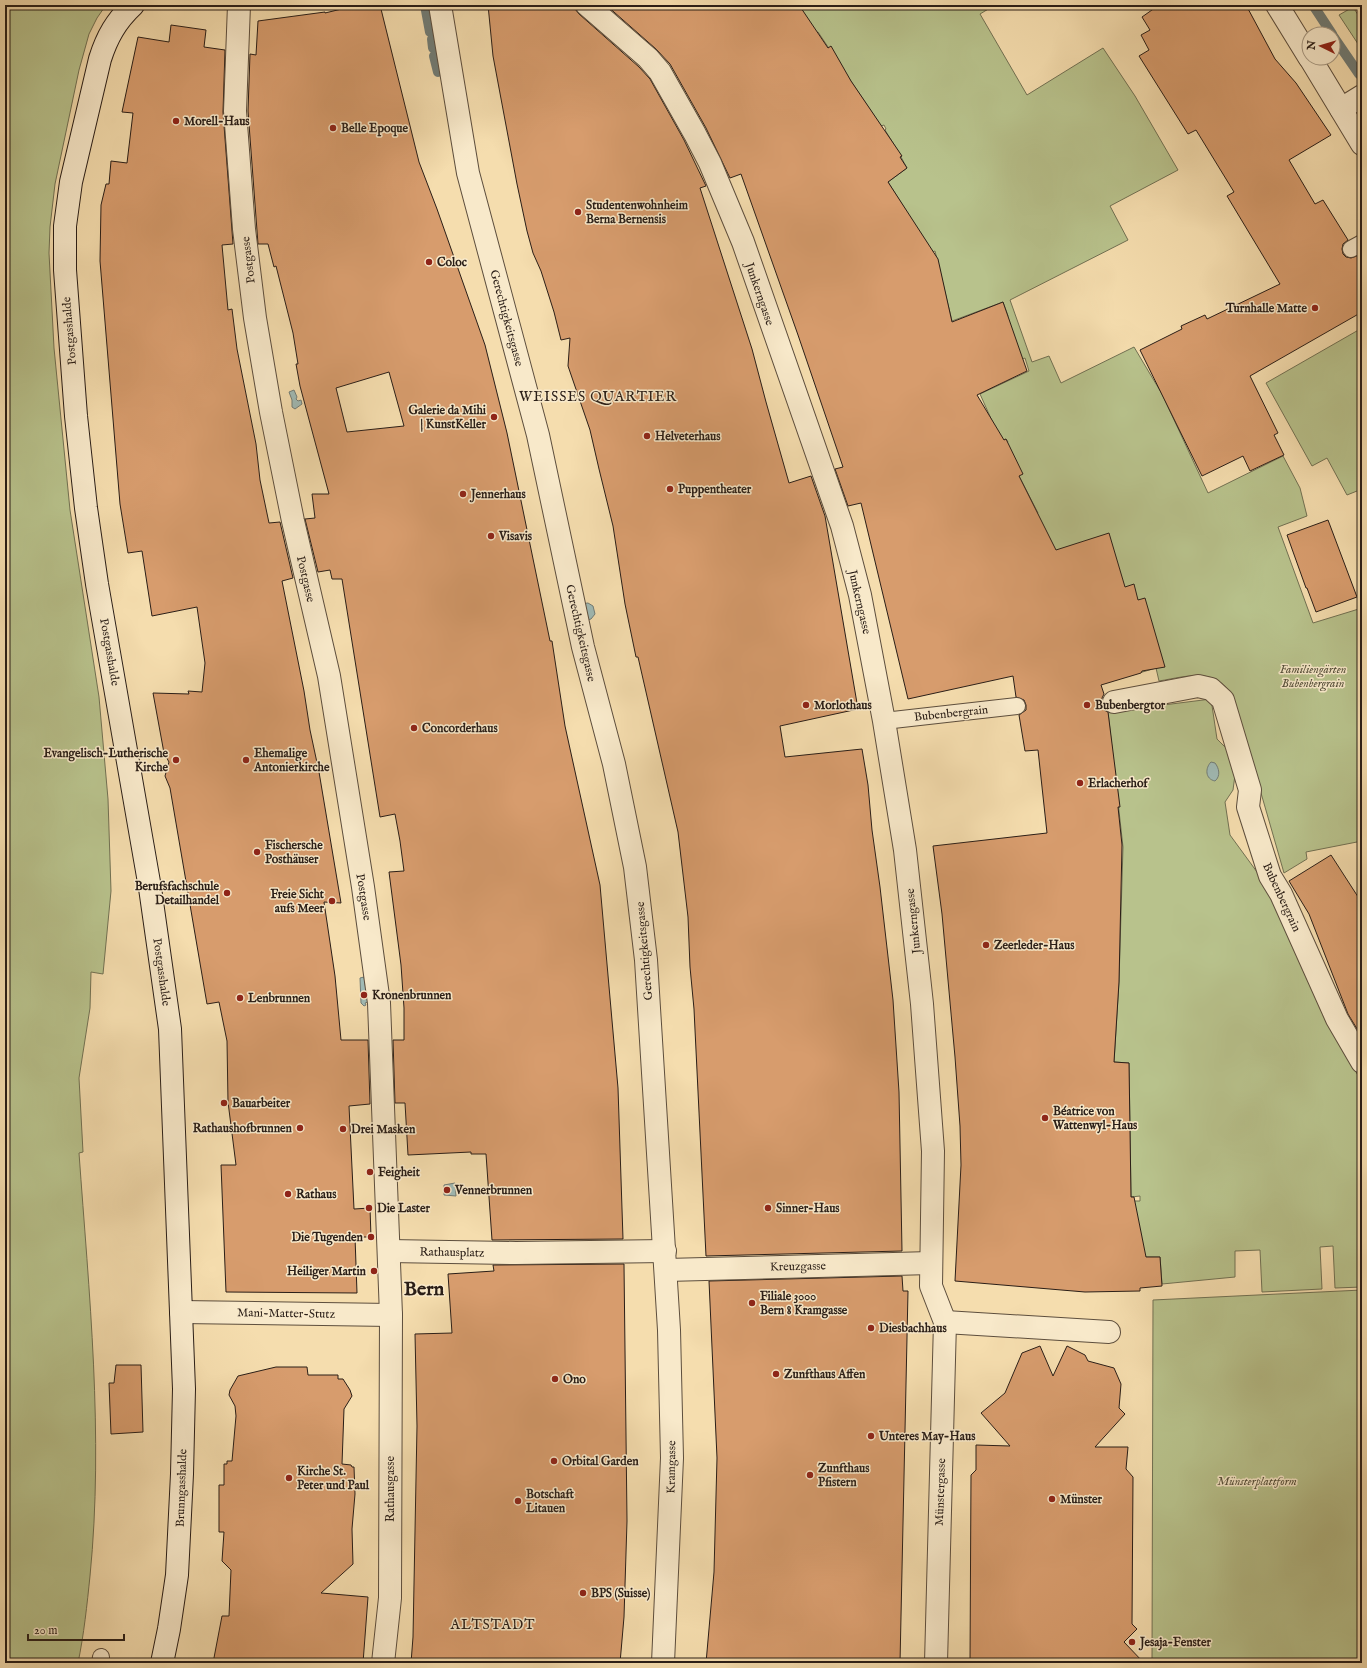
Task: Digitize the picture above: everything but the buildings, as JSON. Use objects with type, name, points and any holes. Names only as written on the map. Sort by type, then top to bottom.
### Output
[{"type":"street","name":"Postgasshalde","points":[[133,5],[124,13],[114,26],[104,48],[95,77],[71,182],[65,238],[64,270],[86,508],[97,584],[150,888],[170,1029],[182,1312]]},
{"type":"street","name":"Postgasse","points":[[239,5],[235,105],[244,229],[254,318],[293,521],[329,676],[363,887],[379,1002],[389,1252]]},
{"type":"street","name":"Gerechtigkeitsgasse","points":[[440,5],[468,173],[538,435],[583,647],[614,764],[635,867],[646,960],[666,1261]]},
{"type":"street","name":"Junkerngasse","points":[[587,5],[648,58],[660,72],[696,134],[743,242],[842,526],[860,595],[884,721],[905,850],[922,1004],[933,1151],[931,1263]]},
{"type":"street","points":[[1277,5],[1301,44]]},
{"type":"street","points":[[1315,66],[1359,139]]},
{"type":"street","points":[[1341,109],[1362,96]]},
{"type":"street","name":"Bubenbergrain","points":[[1114,702],[1156,689],[1198,686],[1212,689],[1223,700],[1250,790],[1248,807],[1270,876],[1281,894],[1337,1019],[1362,1062]]},
{"type":"street","points":[[389,1252],[391,1314]]},
{"type":"street","name":"Rathausplatz","points":[[389,1252],[516,1253]]},
{"type":"street","name":"Kreuzgasse","points":[[516,1253],[666,1261],[931,1263]]},
{"type":"street","name":"Kramgasse","points":[[663,1663],[672,1458],[666,1261]]},
{"type":"street","name":"Münstergasse","points":[[931,1263],[931,1286],[945,1322],[936,1663]]},
{"type":"street","name":"Mani-Matter-Stutz","points":[[182,1312],[391,1314]]},
{"type":"street","name":"Brunngasshalde","points":[[162,1663],[174,1596],[180,1519],[184,1389],[182,1312]]},
{"type":"street","name":"Rathausgasse","points":[[383,1663],[390,1598],[391,1314]]},
{"type":"street","points":[[945,1322],[1109,1332]]},
{"type":"lane","name":"Bubenbergrain","points":[[884,721],[1017,706]]},
{"type":"green space","points":[[5,5],[106,5],[89,34],[79,70],[55,184],[50,227],[49,253],[54,348],[70,510],[99,697],[108,799],[111,891],[103,974],[91,972],[90,1008],[79,1078],[83,1152],[79,1153],[94,1364],[96,1470],[90,1576],[84,1630],[78,1663],[5,1663]]},
{"type":"green space","name":"Familiengärten Bubenbergrain","points":[[779,5],[995,5],[980,14],[1027,95],[1103,48],[1135,96],[1178,170],[1110,206],[1128,240],[1010,300],[1032,362],[1049,356],[1061,383],[1134,347],[1162,394],[1208,493],[1283,456],[1300,488],[1307,516],[1278,527],[1313,623],[1362,608],[1362,841],[1306,852],[1307,859],[1284,873],[1234,699],[1227,689],[1211,677],[1191,676],[1159,681],[1156,668],[1102,684],[1037,514],[1038,513],[1003,445],[1008,442],[1006,439],[1001,441],[980,394],[1029,371],[1025,358],[974,380],[1008,316],[1003,302],[952,321],[935,251],[932,252],[888,182],[907,168],[901,156],[885,130],[884,125],[881,126],[818,32],[801,42]]},
{"type":"green space","points":[[1353,7],[1362,21],[1362,50],[1339,15]]},
{"type":"green space","points":[[1362,328],[1362,489],[1347,495],[1327,458],[1312,466],[1266,383]]},
{"type":"green space","points":[[1211,699],[1217,739],[1227,749],[1235,775],[1233,790],[1225,802],[1230,835],[1276,898],[1342,1037],[1357,1074],[1362,1075],[1362,1287],[1335,1288],[1333,1246],[1320,1247],[1322,1289],[1262,1292],[1260,1250],[1235,1251],[1235,1277],[1162,1284],[1160,1257],[1139,1257],[1131,1201],[1140,1201],[1140,1196],[1131,1197],[1129,1063],[1114,1062],[1119,981],[1123,847],[1108,712]]},
{"type":"green space","name":"Münsterplattform","points":[[1362,1290],[1362,1663],[1152,1663],[1153,1300]]},
{"type":"water","points":[[294,390],[297,397],[296,399],[298,401],[301,400],[302,404],[295,409],[292,407],[292,400],[289,392]]},
{"type":"water","points":[[588,603],[593,606],[595,614],[591,619],[584,621],[580,604]]},
{"type":"water","points":[[1211,762],[1215,763],[1218,767],[1219,774],[1215,781],[1209,778],[1207,773]]},
{"type":"water","name":"Kronenbrunnen","points":[[364,977],[368,1002],[365,1003],[366,1005],[364,1006],[361,1003],[360,978]]},
{"type":"water","name":"Vennerbrunnen","points":[[455,1183],[456,1196],[444,1195],[444,1185]]},
{"type":"waterway","points":[[425,5],[430,32]]},
{"type":"waterway","points":[[1313,5],[1327,26]]},
{"type":"waterway","points":[[432,39],[433,48]]},
{"type":"waterway","points":[[1341,48],[1359,74]]},
{"type":"waterway","points":[[434,56],[438,72]]},
{"type":"place","name":"Morell-Haus","points":[[176,121]]},
{"type":"place","name":"Belle Epoque","points":[[333,128]]},
{"type":"place","name":"Studentenwohnheim Berna Bernensis","points":[[578,212]]},
{"type":"place","name":"Coloc","points":[[429,262]]},
{"type":"place","name":"Turnhalle Matte","points":[[1315,308]]},
{"type":"place","name":"Galerie da Mihi | KunstKeller","points":[[494,417]]},
{"type":"place","name":"Helveterhaus","points":[[647,436]]},
{"type":"place","name":"Puppentheater","points":[[670,489]]},
{"type":"place","name":"Jennerhaus","points":[[463,494]]},
{"type":"place","name":"Visavis","points":[[491,536]]},
{"type":"place","name":"Morlothaus","points":[[806,705]]},
{"type":"place","name":"Bubenbergtor","points":[[1087,705]]},
{"type":"place","name":"Concorderhaus","points":[[414,728]]},
{"type":"place","name":"Evangelisch-Lutherische Kirche","points":[[176,760]]},
{"type":"place","name":"Ehemalige Antonierkirche","points":[[246,760]]},
{"type":"place","name":"Erlacherhof","points":[[1080,783]]},
{"type":"place","name":"Fischersche Posthäuser","points":[[257,852]]},
{"type":"place","name":"Berufsfachschule Detailhandel","points":[[227,893]]},
{"type":"place","name":"Freie Sicht aufs Meer","points":[[332,901]]},
{"type":"place","name":"Zeerleder-Haus","points":[[986,945]]},
{"type":"place","name":"Kronenbrunnen","points":[[364,995]]},
{"type":"place","name":"Lenbrunnen","points":[[240,998]]},
{"type":"place","name":"Bauarbeiter","points":[[224,1103]]},
{"type":"place","name":"Béatrice von Wattenwyl-Haus","points":[[1045,1118]]},
{"type":"place","name":"Rathaushofbrunnen","points":[[300,1128]]},
{"type":"place","name":"Drei Masken","points":[[343,1129]]},
{"type":"place","name":"Feigheit","points":[[370,1172]]},
{"type":"place","name":"Vennerbrunnen","points":[[447,1190]]},
{"type":"place","name":"Rathaus","points":[[288,1194]]},
{"type":"place","name":"Die Laster","points":[[369,1208]]},
{"type":"place","name":"Sinner-Haus","points":[[768,1208]]},
{"type":"place","name":"Die Tugenden","points":[[371,1237]]},
{"type":"place","name":"Heiliger Martin","points":[[374,1271]]},
{"type":"place","name":"Filiale 3000 Bern 8 Kramgasse","points":[[752,1303]]},
{"type":"place","name":"Diesbachhaus","points":[[871,1328]]},
{"type":"place","name":"Zunfthaus Affen","points":[[776,1374]]},
{"type":"place","name":"Ono","points":[[555,1379]]},
{"type":"place","name":"Unteres May-Haus","points":[[871,1436]]},
{"type":"place","name":"Orbital Garden","points":[[554,1461]]},
{"type":"place","name":"Zunfthaus Pfistern","points":[[810,1475]]},
{"type":"place","name":"Kirche St. Peter und Paul","points":[[289,1478]]},
{"type":"place","name":"Münster","points":[[1052,1499]]},
{"type":"place","name":"Botschaft Litauen","points":[[518,1501]]},
{"type":"place","name":"BPS (Suisse)","points":[[583,1593]]},
{"type":"place","name":"Jesaja-Fenster","points":[[1132,1642]]},
{"type":"district","name":"WEISSES QUARTIER","points":[[598,396]]},
{"type":"district","name":"Bern","points":[[424,1288]]},
{"type":"district","name":"ALTSTADT","points":[[493,1624]]}]
